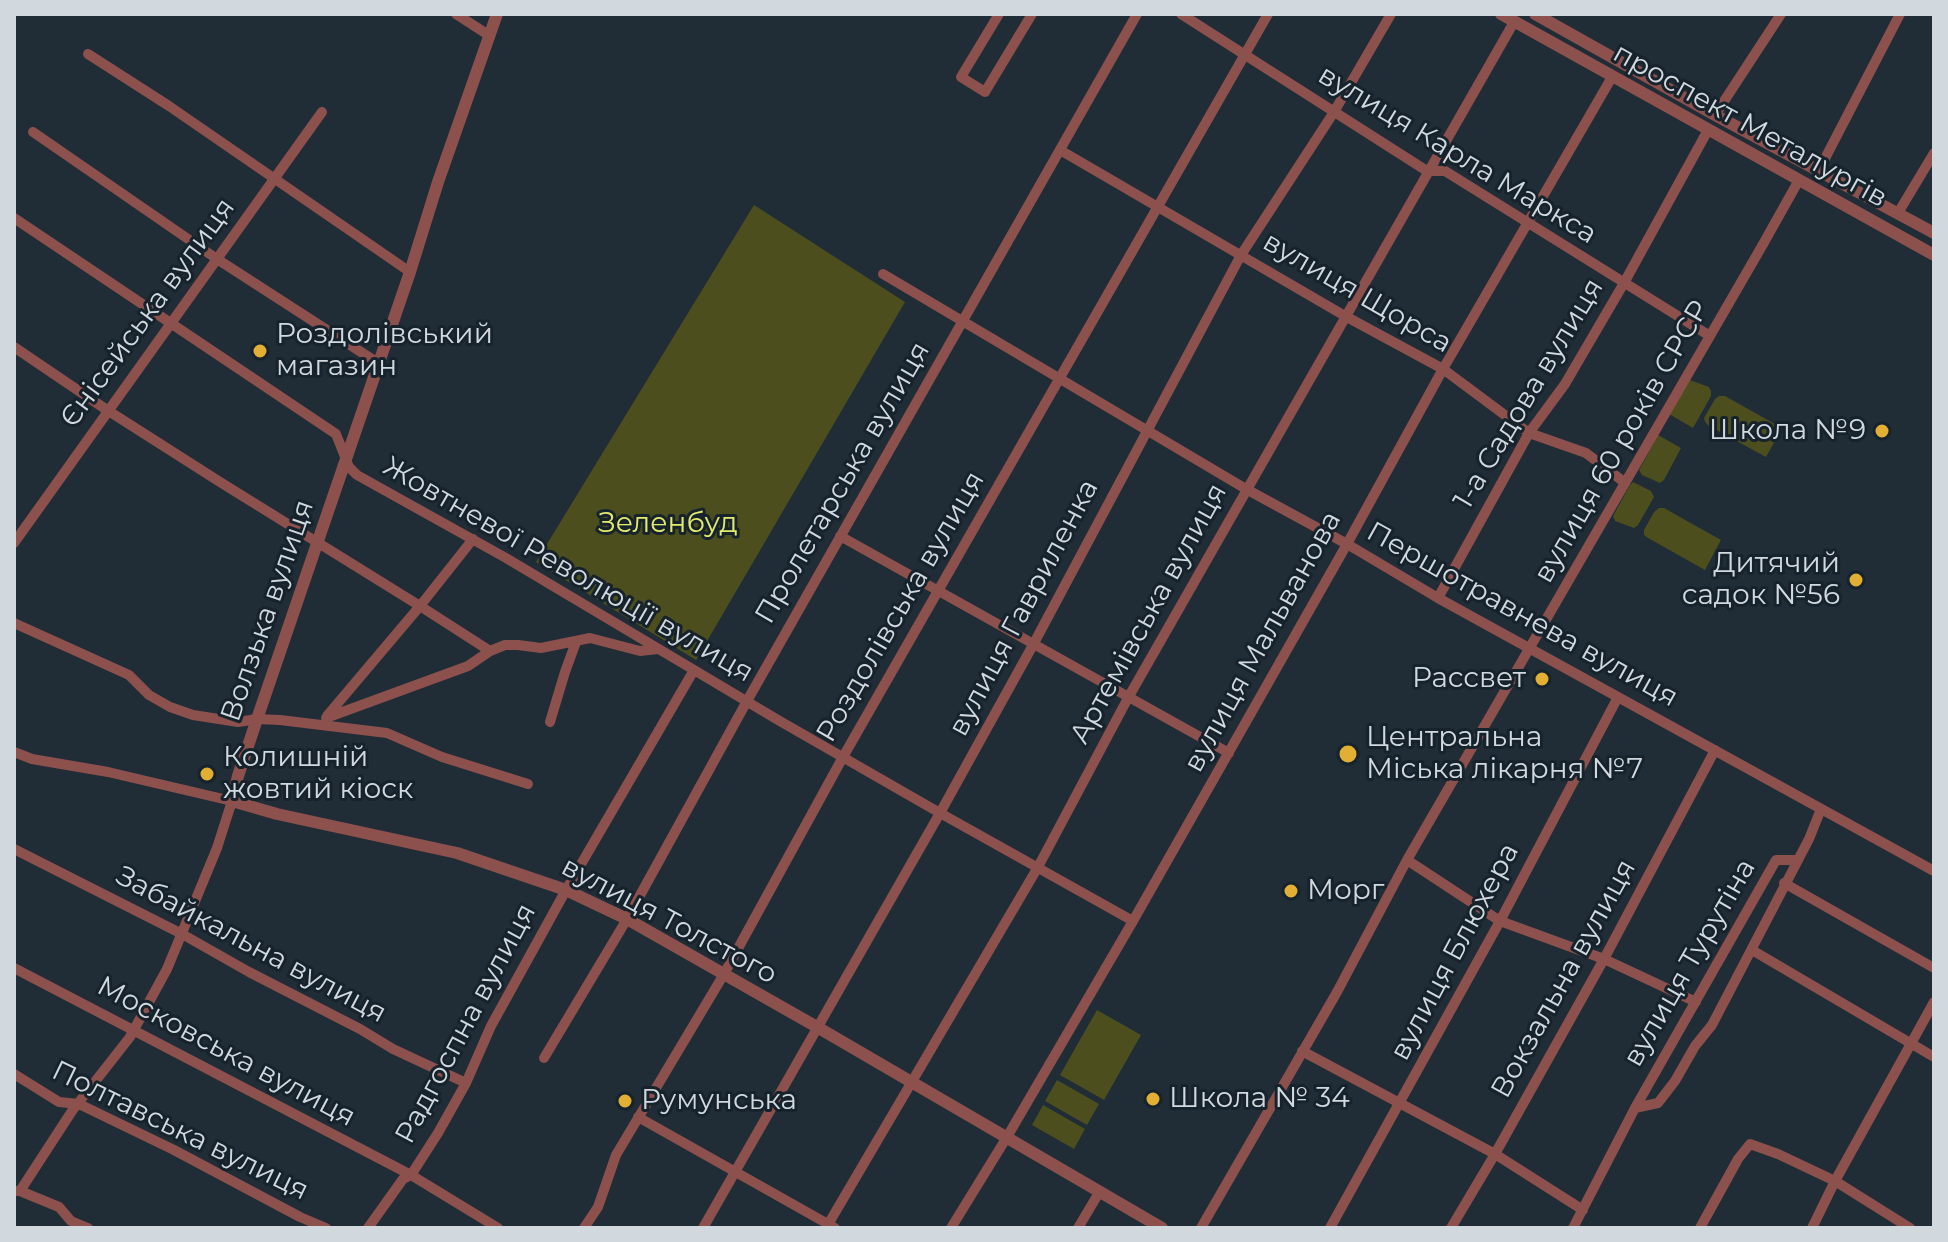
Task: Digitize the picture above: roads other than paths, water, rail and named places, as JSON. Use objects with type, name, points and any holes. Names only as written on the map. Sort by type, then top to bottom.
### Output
[{"type":"street","points":[[456,14],[490,36]]},
{"type":"street","name":"Волзька вулиця","points":[[17,1191],[72,1111],[134,1030],[182,934],[217,848],[257,719],[497,14]]},
{"type":"street","points":[[999,14],[961,77],[985,92],[1027,16]]},
{"type":"street","name":"Пролетарська вулиця","points":[[544,1058],[627,919],[747,701],[1137,14]]},
{"type":"street","name":"вулиця Карла Маркса","points":[[1181,14],[1427,171],[1445,171],[1710,336]]},
{"type":"street","name":"Роздолівська вулиця","points":[[584,1228],[598,1207],[616,1155],[724,974],[843,757],[1268,14]]},
{"type":"street","name":"вулиця Гавриленка","points":[[703,1228],[1033,645],[1241,255],[1334,112],[1391,14]]},
{"type":"street","name":"проспект Металургів","points":[[1501,14],[1516,18],[1612,77],[1934,255]]},
{"type":"street","name":"проспект Металургів","points":[[1535,14],[1934,233]]},
{"type":"street","points":[[1708,130],[1781,14]]},
{"type":"street","points":[[1799,180],[1813,168],[1900,14]]},
{"type":"street","name":"Артемівська вулиця","points":[[830,1227],[1038,867],[1128,698],[1516,18]]},
{"type":"street","points":[[88,54],[410,272]]},
{"type":"street","points":[[1612,77],[1620,62]]},
{"type":"street","name":"вулиця Мальванова","points":[[951,1228],[1133,921],[1443,369],[1612,77]]},
{"type":"street","name":"Єнісейська вулиця","points":[[14,543],[322,112]]},
{"type":"street","name":"1-а Садова вулиця","points":[[1438,598],[1529,433],[1565,384],[1624,283],[1708,130]]},
{"type":"street","points":[[33,132],[217,259],[378,363]]},
{"type":"street","name":"вулиця Щорса","points":[[1060,150],[1345,316],[1443,369],[1529,433],[1586,453],[1624,482]]},
{"type":"street","points":[[1898,213],[1934,153]]},
{"type":"street","name":"вулиця 60 років СРСР","points":[[1201,1228],[1337,992],[1407,860],[1799,180]]},
{"type":"street","points":[[1878,224],[1886,207]]},
{"type":"street","name":"Жовтневої Революції вулиця","points":[[14,218],[336,434],[349,467],[357,475],[473,539],[940,813],[1133,921]]},
{"type":"street","name":"Першотравнева вулиця","points":[[883,274],[1246,489],[1934,871]]},
{"type":"street","points":[[14,347],[107,410],[490,651]]},
{"type":"street","points":[[840,536],[1229,753]]},
{"type":"street","points":[[323,721],[473,539]]},
{"type":"street","points":[[14,623],[129,675],[149,695],[193,715],[238,722],[257,719],[323,721],[387,733],[442,757],[528,784]]},
{"type":"street","points":[[323,721],[468,666],[505,645],[541,648],[590,638],[640,651],[659,649]]},
{"type":"street","points":[[550,722],[576,642]]},
{"type":"street","name":"Радгоспна вулиця","points":[[368,1228],[403,1179],[411,1175],[466,1083],[491,1026],[566,890],[694,670]]},
{"type":"street","name":"вулиця Блюхера","points":[[1330,1228],[1500,921],[1618,697]]},
{"type":"street","name":"Вокзальна вулиця","points":[[1451,1228],[1604,959],[1715,750]]},
{"type":"street","name":"вулиця Толстого","points":[[14,752],[32,759],[108,772],[277,814],[457,853],[566,890],[627,919],[724,974],[1162,1228]]},
{"type":"street","name":"вулиця Турутіна","points":[[1635,1108],[1658,1103],[1712,1025],[1809,839],[1821,809]]},
{"type":"street","name":"Забайкальна вулиця","points":[[14,849],[182,934],[393,1049],[466,1083]]},
{"type":"street","points":[[1407,860],[1500,921],[1604,959],[1696,1002]]},
{"type":"street","name":"вулиця Турутіна","points":[[1573,1228],[1635,1108],[1776,860],[1797,860]]},
{"type":"street","points":[[1785,883],[1934,968]]},
{"type":"street","points":[[1752,950],[1934,1057]]},
{"type":"street","name":"Московська вулиця","points":[[14,968],[411,1175],[498,1228]]},
{"type":"street","points":[[1812,1228],[1934,1002]]},
{"type":"street","points":[[1302,1051],[1495,1154],[1583,1210]]},
{"type":"street","name":"Полтавська вулиця","points":[[14,1074],[59,1102],[79,1104],[326,1228]]},
{"type":"street","points":[[638,1117],[830,1227]]},
{"type":"street","points":[[1700,1228],[1738,1159],[1750,1144],[1835,1181],[1910,1228]]},
{"type":"street","points":[[17,1191],[59,1207],[71,1221],[88,1228]]},
{"type":"street","points":[[1078,1228],[1100,1191]]},
{"type":"place","name":"Роздолівський магазин","points":[[260,351]]},
{"type":"place","name":"Школа №9","points":[[1882,431]]},
{"type":"place","name":"Дитячий садок №56","points":[[1856,580]]},
{"type":"place","name":"Рассвет","points":[[1542,679]]},
{"type":"place","name":"Центральна Міська лікарня №7","points":[[1348,754]]},
{"type":"place","name":"Колишній жовтий кіоск","points":[[207,774]]},
{"type":"place","name":"Морг","points":[[1291,891]]},
{"type":"place","name":"Школа № 34","points":[[1153,1099]]},
{"type":"place","name":"Румунська","points":[[625,1101]]},
{"type":"park label","name":"Зеленбуд","points":[[668,524]]}]
